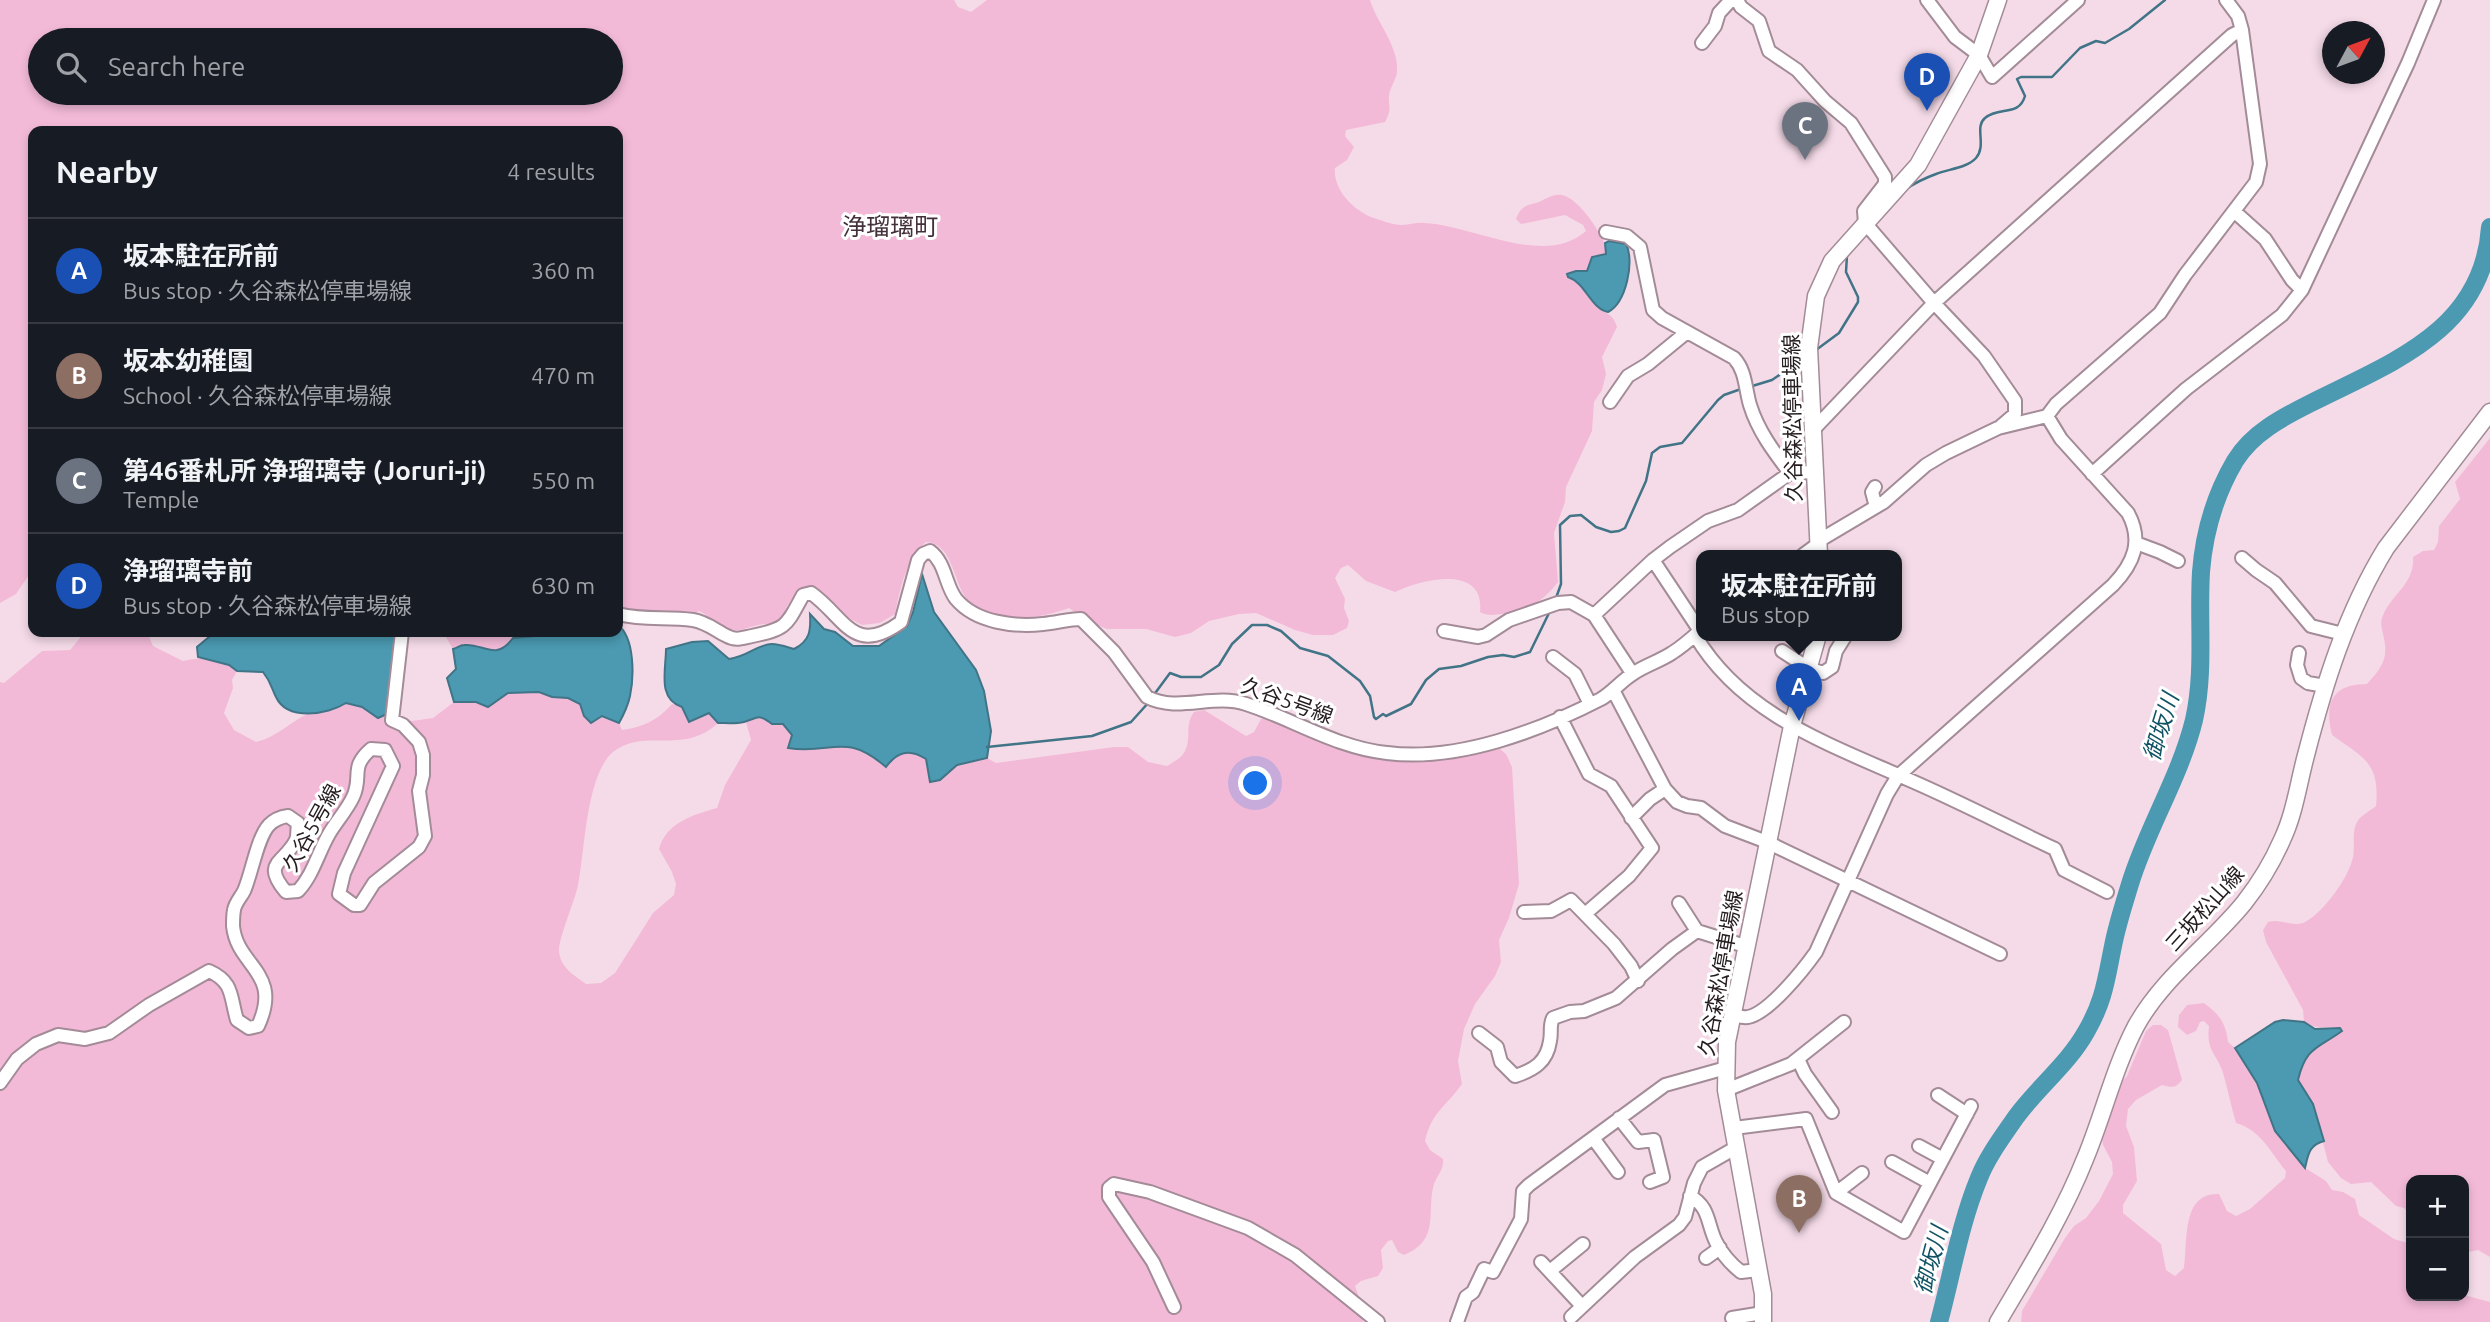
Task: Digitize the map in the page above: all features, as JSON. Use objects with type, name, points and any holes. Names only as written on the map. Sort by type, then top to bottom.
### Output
[{"type":"main road","name":"久谷森松停車場線","points":[[1819,550],[1809,348],[1816,296],[1832,261],[1918,165],[1979,55],[1998,0]]},
{"type":"main road","name":"三坂松山線","points":[[1998,1322],[2058,1219],[2085,1159],[2124,1052],[2136,1027],[2178,970],[2243,905],[2272,862],[2294,807],[2325,686],[2360,595],[2386,548],[2490,412]]},
{"type":"main road","name":"久谷森松停車場線","points":[[1763,1317],[1758,1270],[1726,1090],[1726,1068],[1732,1015],[1745,946],[1793,726],[1816,641]]},
{"type":"street","points":[[1702,43],[1715,26],[1719,13],[1731,0]]},
{"type":"street","points":[[1737,0],[1741,7],[1759,21],[1769,51],[1797,70],[1825,101],[1851,123],[1885,177],[1885,184],[1864,211],[1865,223],[1984,356],[2015,401],[2015,414],[1998,428]]},
{"type":"street","points":[[1927,0],[1955,37],[1979,55],[1992,77],[2078,0]]},
{"type":"street","points":[[1819,550],[1820,540],[1876,507],[1946,453],[1998,428],[2047,416],[2056,404],[2160,313],[2185,275],[2235,212],[2256,182],[2260,164],[2242,30],[2238,16],[2226,0]]},
{"type":"street","points":[[2092,474],[2186,389],[2283,315],[2302,290],[2400,80],[2434,0]]},
{"type":"street","points":[[1812,431],[1934,303],[2232,35],[2242,30]]},
{"type":"street","points":[[2235,212],[2265,239],[2302,290]]},
{"type":"street","points":[[1606,232],[1627,236],[1640,247],[1653,310],[1662,318],[1734,358],[1739,364],[1744,373],[1750,406],[1763,435],[1790,472]]},
{"type":"street","points":[[1610,402],[1628,376],[1648,364],[1687,332]]},
{"type":"street","points":[[1732,1015],[1747,1017],[1757,1013],[1800,973],[1816,952],[1887,794],[1898,776],[2113,585],[2131,564],[2136,544],[2134,524],[2128,513],[2061,439],[2047,416]]},
{"type":"street","points":[[1594,615],[1653,560],[1708,521],[1738,510],[1790,472],[1814,472]]},
{"type":"street","points":[[1875,487],[1872,492],[1876,507]]},
{"type":"street","points":[[2136,544],[2178,561]]},
{"type":"street","name":"久谷5号線","points":[[623,615],[657,620],[692,620],[739,640],[771,633],[784,626],[803,595],[811,593],[845,626],[857,635],[867,637],[882,633],[901,622],[918,560],[930,551],[941,564],[957,600],[980,616],[1008,624],[1024,625],[1081,619],[1114,652],[1151,699],[1168,704],[1208,699],[1244,703],[1349,744],[1385,753],[1413,755],[1473,747],[1511,737],[1560,717],[1614,690],[1632,673],[1673,653],[1696,634]]},
{"type":"street","points":[[2242,558],[2275,583],[2311,626],[2343,635]]},
{"type":"street","points":[[1653,560],[1696,627]]},
{"type":"street","points":[[1444,631],[1478,637],[1486,635],[1508,620],[1554,603],[1571,602],[1594,615],[1632,673]]},
{"type":"street","name":"久谷5号線","points":[[0,1083],[17,1059],[36,1044],[58,1035],[85,1039],[109,1033],[149,1005],[209,971],[221,976],[230,989],[237,1020],[248,1028],[258,1026],[262,1016],[265,985],[236,938],[233,925],[234,909],[256,858],[260,839],[268,826],[278,817],[288,816],[298,823],[296,839],[275,866],[275,879],[286,892],[298,891],[308,881],[317,856],[352,799],[361,757],[371,749],[385,750],[393,766],[344,873],[339,894],[354,905],[360,905],[374,883],[419,847],[425,836],[419,791],[423,775],[423,755],[419,742],[392,720],[401,637]]},
{"type":"street","points":[[1701,641],[1703,650],[1730,680],[1750,698],[1793,726],[2055,849],[2064,870],[2107,892]]},
{"type":"street","points":[[1782,651],[1808,668],[1823,673],[1832,667],[1836,651],[1842,641]]},
{"type":"street","points":[[2299,653],[2297,665],[2301,678],[2308,683],[2325,686]]},
{"type":"street","points":[[1553,657],[1575,674],[1590,704]]},
{"type":"street","points":[[1614,690],[1665,789],[1678,802],[1701,808],[1725,826],[1767,842],[2000,954]]},
{"type":"street","points":[[1560,717],[1589,774],[1611,786],[1653,848],[1629,876],[1585,914]]},
{"type":"street","points":[[1632,818],[1650,799],[1665,789]]},
{"type":"street","points":[[1524,912],[1551,911],[1571,900],[1614,944],[1638,981]]},
{"type":"street","points":[[1679,903],[1697,931],[1745,946]]},
{"type":"street","points":[[1479,1033],[1497,1047],[1505,1068],[1518,1076],[1542,1063],[1549,1045],[1550,1023],[1553,1018],[1600,1005],[1623,993],[1672,949],[1697,931]]},
{"type":"street","points":[[1726,1090],[1791,1064],[1843,1022]]},
{"type":"street","points":[[1798,1059],[1805,1074],[1832,1112]]},
{"type":"street","points":[[1457,1322],[1466,1297],[1473,1292],[1485,1269],[1493,1272],[1521,1219],[1523,1191],[1665,1086],[1726,1068]]},
{"type":"street","points":[[1734,1128],[1806,1119],[1836,1193],[1904,1232],[1969,1110],[1938,1095]]},
{"type":"street","points":[[1619,1118],[1637,1142],[1654,1140],[1663,1177],[1650,1182]]},
{"type":"street","points":[[1593,1138],[1618,1172]]},
{"type":"street","points":[[1919,1146],[1943,1159]]},
{"type":"street","points":[[1571,1317],[1635,1257],[1682,1221],[1702,1167],[1737,1147]]},
{"type":"street","points":[[1892,1162],[1930,1183]]},
{"type":"street","points":[[1836,1193],[1862,1173]]},
{"type":"street","points":[[1174,1307],[1153,1262],[1109,1196],[1109,1188],[1114,1184],[1150,1192],[1248,1228],[1294,1255],[1378,1322]]},
{"type":"street","points":[[1690,1196],[1705,1208],[1720,1248],[1741,1272],[1758,1270]]},
{"type":"street","points":[[1583,1244],[1546,1267],[1583,1306]]},
{"type":"street","points":[[1706,1258],[1720,1248]]},
{"type":"street","points":[[1732,1318],[1763,1317]]},
{"type":"shaded area","points":[[0,0],[954,0],[958,7],[971,12],[987,0],[1370,0],[1395,53],[1397,74],[1390,91],[1389,112],[1385,122],[1346,130],[1345,136],[1354,147],[1347,160],[1335,168],[1335,176],[1341,191],[1351,204],[1371,217],[1395,224],[1443,225],[1508,242],[1550,246],[1569,241],[1586,231],[1583,225],[1565,215],[1521,224],[1516,219],[1526,206],[1562,195],[1583,210],[1607,249],[1607,254],[1590,261],[1587,271],[1569,272],[1568,277],[1581,285],[1597,306],[1613,318],[1617,327],[1602,357],[1606,374],[1602,390],[1594,402],[1592,431],[1566,487],[1565,502],[1554,533],[1558,582],[1547,595],[1527,608],[1511,613],[1485,614],[1480,612],[1479,597],[1472,587],[1462,581],[1434,580],[1395,592],[1366,581],[1348,565],[1341,568],[1335,578],[1345,599],[1344,608],[1349,621],[1347,628],[1333,635],[1313,635],[1295,630],[1256,613],[1209,621],[1191,633],[1175,637],[1146,629],[1107,629],[1087,621],[1069,608],[1028,618],[999,617],[985,613],[973,606],[964,595],[946,554],[941,548],[926,542],[909,566],[895,614],[880,623],[862,625],[841,614],[823,593],[807,586],[790,601],[780,622],[773,625],[729,629],[699,611],[678,625],[623,622],[623,126],[28,126],[28,576],[16,594],[0,603]]},
{"type":"shaded area","points":[[2490,438],[2490,1257],[2478,1250],[2469,1252],[2469,1175],[2406,1175],[2406,1210],[2396,1206],[2371,1182],[2351,1184],[2341,1178],[2328,1162],[2313,1104],[2298,1080],[2309,1055],[2342,1031],[2340,1028],[2317,1027],[2304,1022],[2303,1010],[2266,942],[2263,930],[2268,922],[2301,924],[2312,917],[2335,893],[2351,865],[2357,821],[2376,806],[2377,792],[2368,763],[2332,735],[2330,705],[2338,692],[2346,687],[2367,684],[2381,667],[2385,656],[2382,618],[2410,575],[2413,557],[2423,551],[2434,550],[2438,542],[2439,526],[2460,499],[2455,482]]},
{"type":"shaded area","points":[[81,637],[149,637],[153,646],[183,661],[211,659],[225,663],[237,671],[232,680],[233,688],[224,713],[234,730],[256,742],[277,733],[307,714],[346,703],[361,707],[373,715],[387,714],[412,721],[433,718],[454,702],[476,702],[488,707],[508,693],[539,692],[552,697],[568,698],[580,704],[584,716],[602,716],[619,723],[622,730],[650,722],[672,704],[710,713],[718,723],[705,733],[678,740],[625,745],[613,752],[597,778],[588,814],[578,885],[559,952],[565,967],[586,984],[601,983],[615,973],[653,913],[674,895],[676,884],[659,849],[662,840],[681,821],[717,808],[725,785],[751,740],[746,722],[754,717],[783,724],[792,735],[788,748],[848,747],[871,756],[886,767],[899,755],[914,754],[926,759],[926,766],[940,780],[957,765],[987,758],[996,763],[1114,747],[1128,747],[1148,762],[1167,766],[1180,758],[1185,751],[1189,722],[1194,712],[1204,710],[1246,736],[1254,732],[1261,719],[1270,716],[1386,761],[1444,758],[1500,749],[1506,754],[1512,767],[1519,884],[1499,940],[1501,962],[1495,976],[1475,1004],[1464,1029],[1458,1061],[1462,1084],[1431,1123],[1425,1141],[1430,1150],[1443,1159],[1442,1169],[1434,1184],[1428,1233],[1416,1249],[1404,1255],[1398,1252],[1392,1240],[1381,1250],[1383,1268],[1378,1276],[1361,1281],[1355,1286],[1363,1308],[1363,1322],[0,1322],[0,682],[4,683],[42,651],[70,650]]},
{"type":"shaded area","points":[[446,637],[541,637],[495,651],[465,645],[453,649]]},
{"type":"shaded area","points":[[2204,1003],[2221,1020],[2228,1042],[2235,1048],[2257,1083],[2275,1131],[2305,1168],[2326,1181],[2332,1190],[2343,1192],[2355,1199],[2359,1215],[2394,1239],[2406,1243],[2406,1301],[2469,1301],[2469,1296],[2490,1302],[2490,1322],[2021,1322],[2022,1311],[2065,1238],[2099,1201],[2113,1174],[2112,1162],[2103,1145],[2101,1132],[2114,1104],[2115,1089],[2127,1076],[2146,1031],[2153,1025],[2161,1025],[2168,1030],[2182,1080],[2173,1087],[2162,1085],[2136,1100],[2128,1109],[2126,1126],[2134,1147],[2137,1181],[2123,1205],[2123,1213],[2161,1244],[2166,1270],[2175,1276],[2184,1268],[2189,1220],[2198,1201],[2219,1194],[2227,1211],[2236,1216],[2250,1209],[2285,1178],[2286,1171],[2264,1142],[2245,1126],[2236,1123],[2223,1073],[2210,1047],[2209,1026],[2204,1021],[2200,1022],[2196,1031],[2187,1035],[2178,1027],[2179,1015],[2187,1005]]},
{"type":"water","points":[[1609,241],[1626,244],[1630,261],[1624,291],[1620,300],[1608,312],[1597,306],[1567,274],[1587,271],[1592,257],[1606,254],[1605,243]]},
{"type":"water","points":[[922,574],[934,612],[976,670],[984,691],[991,731],[987,758],[957,765],[940,780],[930,782],[926,759],[914,754],[899,755],[886,767],[872,756],[848,747],[788,748],[792,735],[783,724],[772,724],[758,717],[741,723],[718,723],[709,713],[689,722],[682,707],[669,698],[665,683],[666,649],[692,642],[708,641],[729,659],[772,644],[794,649],[808,634],[810,614],[824,629],[835,632],[853,646],[879,646],[907,626]]},
{"type":"water","points":[[623,630],[628,639],[632,669],[629,700],[619,723],[602,716],[591,723],[584,716],[580,704],[568,698],[552,697],[539,692],[508,693],[488,707],[476,702],[454,702],[447,678],[456,669],[453,649],[471,645],[489,650],[501,649],[513,638],[623,637]]},
{"type":"water","points":[[209,637],[395,637],[387,714],[378,718],[362,707],[346,703],[318,713],[289,710],[281,705],[263,672],[237,671],[229,665],[198,657],[197,647]]},
{"type":"water","points":[[2275,1022],[2304,1022],[2315,1029],[2340,1028],[2342,1031],[2309,1055],[2298,1080],[2313,1104],[2324,1141],[2312,1148],[2305,1168],[2275,1131],[2257,1083],[2235,1048]]},
{"type":"waterway","points":[[1906,189],[1932,176],[1968,164],[1976,158],[1980,148],[1980,126],[1985,118],[1990,114],[2018,107],[2022,102],[2025,96],[2017,79],[2052,77],[2080,48],[2096,41],[2105,43],[2129,29],[2165,0]]},
{"type":"waterway","name":"御坂川","points":[[1939,1322],[1961,1231],[1982,1170],[2016,1117],[2079,1044],[2101,1000],[2116,930],[2130,884],[2180,762],[2194,720],[2199,683],[2203,557],[2212,515],[2228,474],[2250,442],[2279,420],[2401,357],[2428,339],[2452,318],[2470,293],[2484,263],[2490,227]]},
{"type":"waterway","points":[[1816,350],[1839,333],[1858,302],[1846,272],[1847,255]]},
{"type":"waterway","points":[[1749,387],[1772,380],[1804,358]]},
{"type":"waterway","points":[[1556,598],[1561,584],[1560,525],[1570,516],[1581,515],[1596,527],[1611,532],[1625,528],[1646,481],[1652,453],[1660,447],[1682,443],[1718,400],[1741,389]]},
{"type":"waterway","points":[[1153,696],[1170,673],[1181,677],[1201,677],[1219,665],[1232,644],[1252,625],[1267,625],[1281,631],[1300,648],[1328,656],[1360,681],[1370,696],[1376,719],[1411,704],[1426,680],[1439,669],[1461,666],[1488,657],[1514,657],[1530,652],[1550,611]]},
{"type":"waterway","points":[[987,747],[1092,736],[1131,722],[1149,702]]},
{"type":"place","name":"浄瑠璃寺前","points":[[1927,111]]},
{"type":"place","name":"第46番札所 浄瑠璃寺 (Joruri-ji)","points":[[1805,160]]},
{"type":"place","name":"坂本駐在所前","points":[[1799,721]]},
{"type":"place","name":"坂本幼稚園","points":[[1799,1233]]},
{"type":"district","name":"浄瑠璃町","points":[[890,227]]}]
